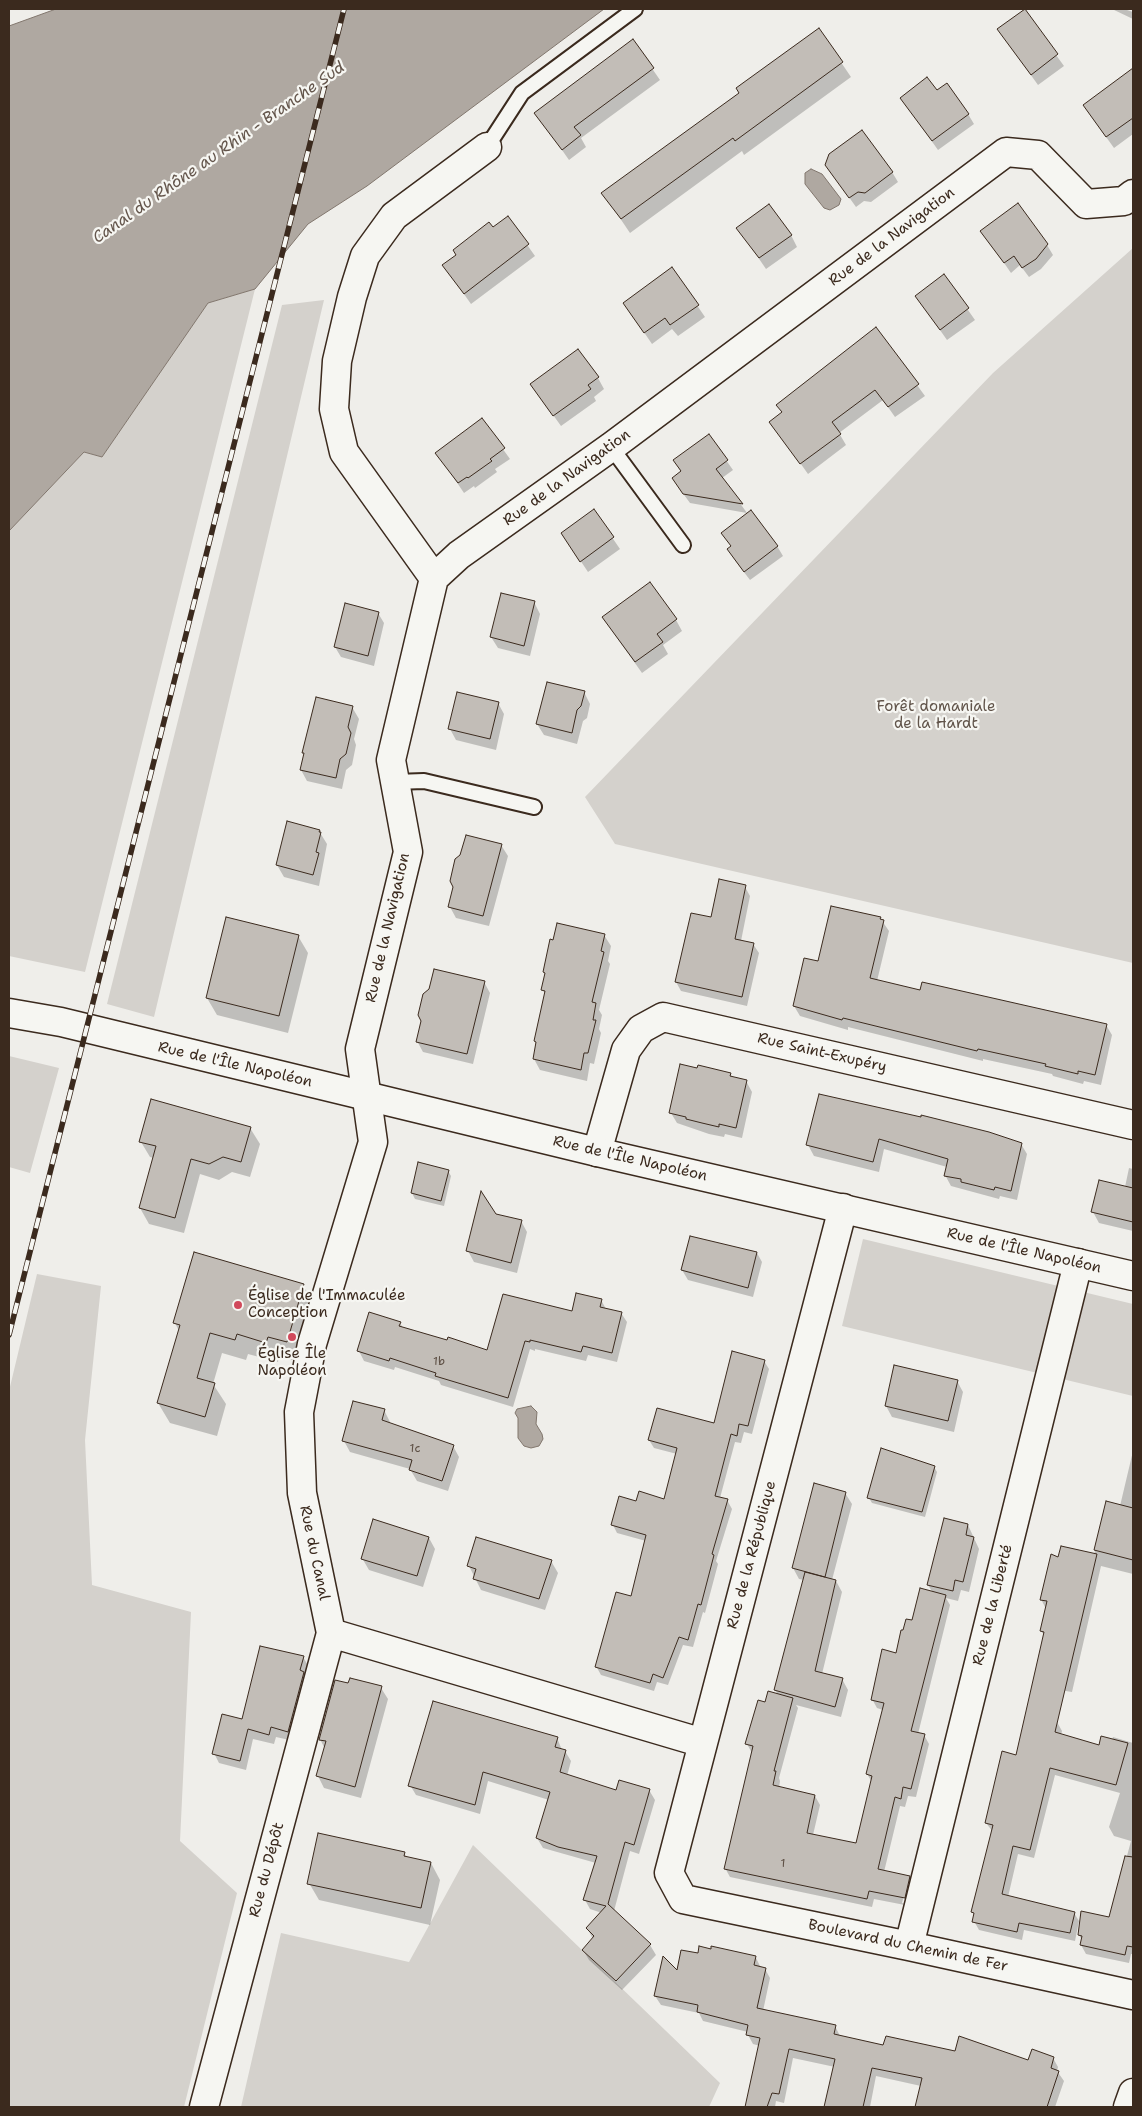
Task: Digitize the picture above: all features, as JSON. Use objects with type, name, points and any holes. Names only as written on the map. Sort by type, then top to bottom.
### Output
[{"type":"street","points":[[434,578],[344,452],[334,408],[337,361],[352,297],[365,256],[394,216],[487,147]]},
{"type":"street","name":"Rue de la Navigation","points":[[366,1096],[360,1049],[408,852],[391,760],[434,578],[459,555],[611,447],[1006,152],[1038,155],[1086,204],[1124,201],[1133,194]]},
{"type":"street","name":"Rue de l'Île Napoléon","points":[[9,1013],[61,1022],[597,1152],[1133,1276]]},
{"type":"street","name":"Rue Saint-Exupéry","points":[[597,1152],[626,1050],[642,1029],[663,1017],[1133,1125]]},
{"type":"street","name":"Rue du Canal","points":[[332,1633],[302,1494],[299,1412],[312,1344],[373,1142],[366,1096]]},
{"type":"street","name":"Rue de la République","points":[[683,1899],[669,1873],[843,1208]]},
{"type":"street","name":"Rue de la Liberté","points":[[909,1946],[1078,1264]]},
{"type":"street","points":[[332,1633],[703,1742]]},
{"type":"street","name":"Rue du Dépôt","points":[[204,2107],[318,1678],[332,1633]]},
{"type":"street","name":"Boulevard du Chemin de Fer","points":[[683,1899],[1133,1995]]},
{"type":"street","points":[[1128,2107],[1133,2093]]},
{"type":"lane","points":[[487,147],[522,93],[634,9]]},
{"type":"lane","points":[[611,447],[683,545]]},
{"type":"lane","points":[[395,782],[424,781],[534,807]]},
{"type":"green space","name":"Forêt domaniale de la Hardt","points":[[1133,248],[1133,963],[615,844],[585,797],[993,373]]},
{"type":"green space","points":[[255,289],[85,972],[9,956],[9,531],[84,452],[102,457],[208,303]]},
{"type":"green space","points":[[324,300],[154,1017],[107,1004],[282,305]]},
{"type":"green space","points":[[9,1056],[59,1068],[30,1173],[9,1167]]},
{"type":"green space","points":[[863,1239],[1133,1304],[1133,1396],[842,1326]]},
{"type":"green space","points":[[37,1274],[101,1286],[85,1440],[92,1585],[191,1612],[180,1841],[237,1893],[184,2107],[9,2107],[9,1391]]},
{"type":"green space","points":[[473,1845],[720,2083],[709,2107],[241,2107],[281,1933],[409,1962]]},
{"type":"water","name":"Canal du Rhône au Rhin - Branche Sud","points":[[56,9],[604,9],[367,186],[308,224],[255,289],[208,303],[102,457],[84,452],[9,531],[9,26]]},
{"type":"water","points":[[811,169],[822,174],[841,199],[839,205],[830,210],[824,208],[805,184],[805,173]]},
{"type":"water","points":[[531,1406],[537,1412],[536,1424],[543,1439],[539,1446],[531,1448],[524,1446],[518,1438],[518,1418],[515,1413],[517,1409]]},
{"type":"building","points":[[1025,9],[1058,54],[1031,75],[997,29]]},
{"type":"building","points":[[819,28],[843,62],[735,141],[733,138],[621,219],[601,193],[739,93],[736,88]]},
{"type":"building","points":[[633,39],[654,68],[574,127],[581,135],[562,150],[534,113]]},
{"type":"building","points":[[1133,68],[1133,118],[1106,137],[1083,105]]},
{"type":"building","points":[[927,77],[937,90],[947,83],[969,114],[932,141],[900,98]]},
{"type":"building","points":[[862,130],[893,172],[865,193],[858,192],[849,198],[825,165],[829,154]]},
{"type":"building","points":[[1018,203],[1048,244],[1036,259],[1022,268],[1014,256],[1004,263],[980,231]]},
{"type":"building","points":[[769,204],[792,235],[759,258],[736,228]]},
{"type":"building","points":[[508,216],[529,244],[464,294],[442,265],[456,255],[453,250],[489,222],[493,227]]},
{"type":"building","points":[[672,267],[699,305],[670,325],[665,318],[644,333],[623,303]]},
{"type":"building","points":[[944,274],[969,308],[940,330],[915,296]]},
{"type":"building","points":[[876,327],[919,384],[888,407],[875,390],[832,422],[841,434],[800,464],[769,422],[782,412],[776,405]]},
{"type":"building","points":[[578,349],[599,377],[588,385],[591,389],[553,416],[530,384]]},
{"type":"building","points":[[482,418],[505,448],[490,459],[492,461],[458,483],[435,453]]},
{"type":"building","points":[[709,434],[728,460],[716,469],[743,504],[683,494],[672,478],[681,471],[673,460]]},
{"type":"building","points":[[594,509],[614,537],[580,562],[561,533]]},
{"type":"building","points":[[751,510],[778,546],[744,572],[727,549],[731,546],[721,533]]},
{"type":"building","points":[[650,582],[677,619],[657,634],[663,642],[635,662],[602,617]]},
{"type":"building","points":[[501,593],[535,601],[524,646],[490,637]]},
{"type":"building","points":[[345,603],[379,612],[368,656],[334,647]]},
{"type":"building","points":[[547,682],[585,691],[581,706],[577,710],[572,733],[536,724]]},
{"type":"building","points":[[457,692],[499,702],[490,739],[448,729]]},
{"type":"building","points":[[316,697],[353,706],[348,727],[351,733],[346,754],[340,759],[336,778],[300,770],[304,753],[302,753]]},
{"type":"building","points":[[287,821],[320,830],[319,832],[321,832],[316,852],[319,853],[313,875],[276,865]]},
{"type":"building","points":[[466,835],[502,844],[483,916],[448,907],[453,887],[450,881],[455,859],[460,855]]},
{"type":"building","points":[[719,879],[746,885],[735,939],[754,943],[742,997],[675,982],[691,913],[711,917]]},
{"type":"building","points":[[831,906],[881,917],[880,919],[884,920],[870,978],[920,990],[922,982],[1107,1024],[1095,1075],[1078,1071],[1078,1074],[1045,1066],[1046,1064],[978,1049],[977,1051],[843,1018],[842,1020],[793,1006],[804,958],[818,961]]},
{"type":"building","points":[[226,917],[299,935],[279,1016],[206,998]]},
{"type":"building","points":[[557,923],[605,934],[601,951],[604,952],[592,1002],[596,1003],[593,1020],[596,1020],[588,1053],[584,1053],[581,1070],[533,1059],[536,1042],[534,1041],[545,991],[541,990],[545,973],[543,972],[550,939],[553,940]]},
{"type":"building","points":[[434,969],[485,981],[467,1054],[416,1042],[421,1021],[418,1015],[423,994],[429,989]]},
{"type":"building","points":[[680,1064],[697,1068],[698,1065],[731,1073],[730,1076],[747,1080],[736,1128],[719,1124],[719,1127],[669,1113]]},
{"type":"building","points":[[819,1094],[921,1117],[921,1115],[989,1132],[1022,1143],[1011,1191],[995,1187],[994,1190],[961,1182],[961,1179],[944,1176],[948,1159],[879,1139],[873,1162],[806,1145]]},
{"type":"building","points":[[151,1099],[251,1127],[241,1162],[223,1157],[209,1164],[191,1159],[175,1218],[139,1208],[156,1146],[139,1142]]},
{"type":"building","points":[[418,1162],[449,1170],[441,1201],[411,1193]]},
{"type":"building","points":[[1099,1180],[1133,1188],[1133,1222],[1091,1212]]},
{"type":"building","points":[[481,1191],[496,1214],[522,1220],[511,1263],[466,1251]]},
{"type":"building","points":[[690,1236],[757,1252],[748,1288],[681,1270]]},
{"type":"building","name":"Église de l'Immaculée Conception","points":[[194,1252],[304,1284],[287,1342],[268,1337],[266,1343],[237,1334],[235,1340],[210,1333],[197,1378],[215,1383],[205,1417],[157,1403],[180,1325],[173,1323]]},
{"type":"building","points":[[576,1293],[602,1299],[600,1307],[622,1312],[612,1353],[583,1346],[581,1352],[530,1340],[530,1342],[525,1341],[508,1398],[435,1376],[436,1373],[390,1358],[389,1361],[357,1351],[369,1312],[401,1322],[399,1326],[447,1340],[448,1337],[487,1350],[503,1294],[572,1311]]},
{"type":"building","points":[[732,1351],[765,1360],[748,1426],[739,1424],[737,1436],[731,1434],[715,1496],[728,1499],[712,1554],[714,1555],[701,1605],[698,1604],[688,1640],[679,1637],[663,1678],[653,1674],[650,1683],[595,1667],[616,1592],[631,1596],[646,1535],[611,1525],[619,1496],[636,1501],[639,1491],[664,1499],[677,1448],[648,1440],[657,1408],[714,1423]]},
{"type":"building","points":[[894,1365],[958,1380],[948,1421],[885,1406]]},
{"type":"building","points":[[353,1401],[385,1409],[382,1420],[454,1445],[442,1481],[409,1470],[412,1460],[342,1441]]},
{"type":"building","points":[[881,1448],[935,1466],[922,1512],[867,1498]]},
{"type":"building","points":[[814,1483],[846,1492],[825,1577],[792,1568]]},
{"type":"building","points":[[1106,1501],[1133,1508],[1133,1560],[1094,1550]]},
{"type":"building","points":[[944,1518],[968,1524],[966,1535],[974,1537],[963,1582],[955,1580],[953,1591],[927,1585]]},
{"type":"building","points":[[373,1519],[429,1537],[417,1576],[361,1559]]},
{"type":"building","points":[[476,1537],[552,1560],[539,1599],[473,1579],[476,1569],[467,1566]]},
{"type":"building","points":[[1061,1546],[1097,1554],[1055,1732],[1099,1745],[1101,1736],[1128,1743],[1116,1785],[1050,1768],[1030,1850],[1013,1846],[1002,1894],[1075,1912],[1070,1933],[1019,1923],[1017,1932],[972,1922],[974,1913],[971,1912],[993,1825],[985,1823],[1002,1751],[1016,1755],[1044,1632],[1040,1631],[1047,1601],[1040,1600],[1051,1554],[1058,1557]]},
{"type":"building","points":[[805,1572],[836,1580],[815,1671],[843,1678],[835,1707],[774,1690]]},
{"type":"building","points":[[920,1588],[946,1595],[911,1731],[925,1734],[911,1789],[903,1787],[901,1799],[895,1797],[878,1869],[910,1876],[905,1898],[869,1891],[867,1899],[724,1869],[753,1746],[745,1744],[758,1700],[765,1702],[768,1691],[793,1698],[774,1771],[776,1771],[773,1785],[815,1795],[807,1833],[856,1843],[872,1776],[866,1774],[884,1703],[871,1700],[882,1649],[896,1653],[901,1630],[903,1630],[906,1619],[912,1620]]},
{"type":"building","points":[[260,1646],[304,1656],[300,1670],[304,1672],[288,1732],[271,1727],[269,1735],[248,1729],[240,1761],[212,1754],[222,1714],[242,1719]]},
{"type":"building","points":[[350,1678],[382,1686],[355,1787],[316,1776],[326,1741],[319,1740],[335,1680],[348,1683]]},
{"type":"building","points":[[433,1701],[558,1737],[555,1747],[566,1750],[560,1772],[616,1790],[619,1780],[650,1789],[634,1845],[625,1842],[608,1904],[651,1944],[616,1981],[582,1950],[594,1936],[586,1928],[606,1906],[583,1900],[597,1856],[558,1847],[536,1838],[550,1792],[483,1772],[475,1805],[408,1786]]},
{"type":"building","points":[[318,1833],[405,1852],[404,1856],[431,1862],[421,1908],[307,1884]]},
{"type":"building","points":[[1125,1856],[1133,1857],[1133,1947],[1127,1946],[1125,1955],[1080,1945],[1082,1936],[1078,1935],[1081,1911],[1109,1917]]},
{"type":"building","points":[[699,1946],[711,1949],[711,1946],[756,1956],[754,1965],[766,1968],[757,2008],[836,2025],[834,2034],[883,2045],[886,2036],[955,2051],[959,2036],[1028,2060],[1032,2049],[1054,2057],[1051,2068],[1059,2071],[1047,2107],[915,2107],[922,2078],[872,2068],[863,2107],[824,2107],[835,2059],[789,2049],[779,2094],[772,2093],[767,2107],[745,2107],[760,2038],[746,2035],[748,2025],[697,2012],[698,2005],[654,1996],[663,1956],[677,1970],[681,1950],[698,1953]]},
{"type":"railway","points":[[9,1335],[344,9]]},
{"type":"place","name":"Église de l'Immaculée Conception","points":[[238,1305]]},
{"type":"place","name":"Église Île Napoléon","points":[[292,1337]]}]
